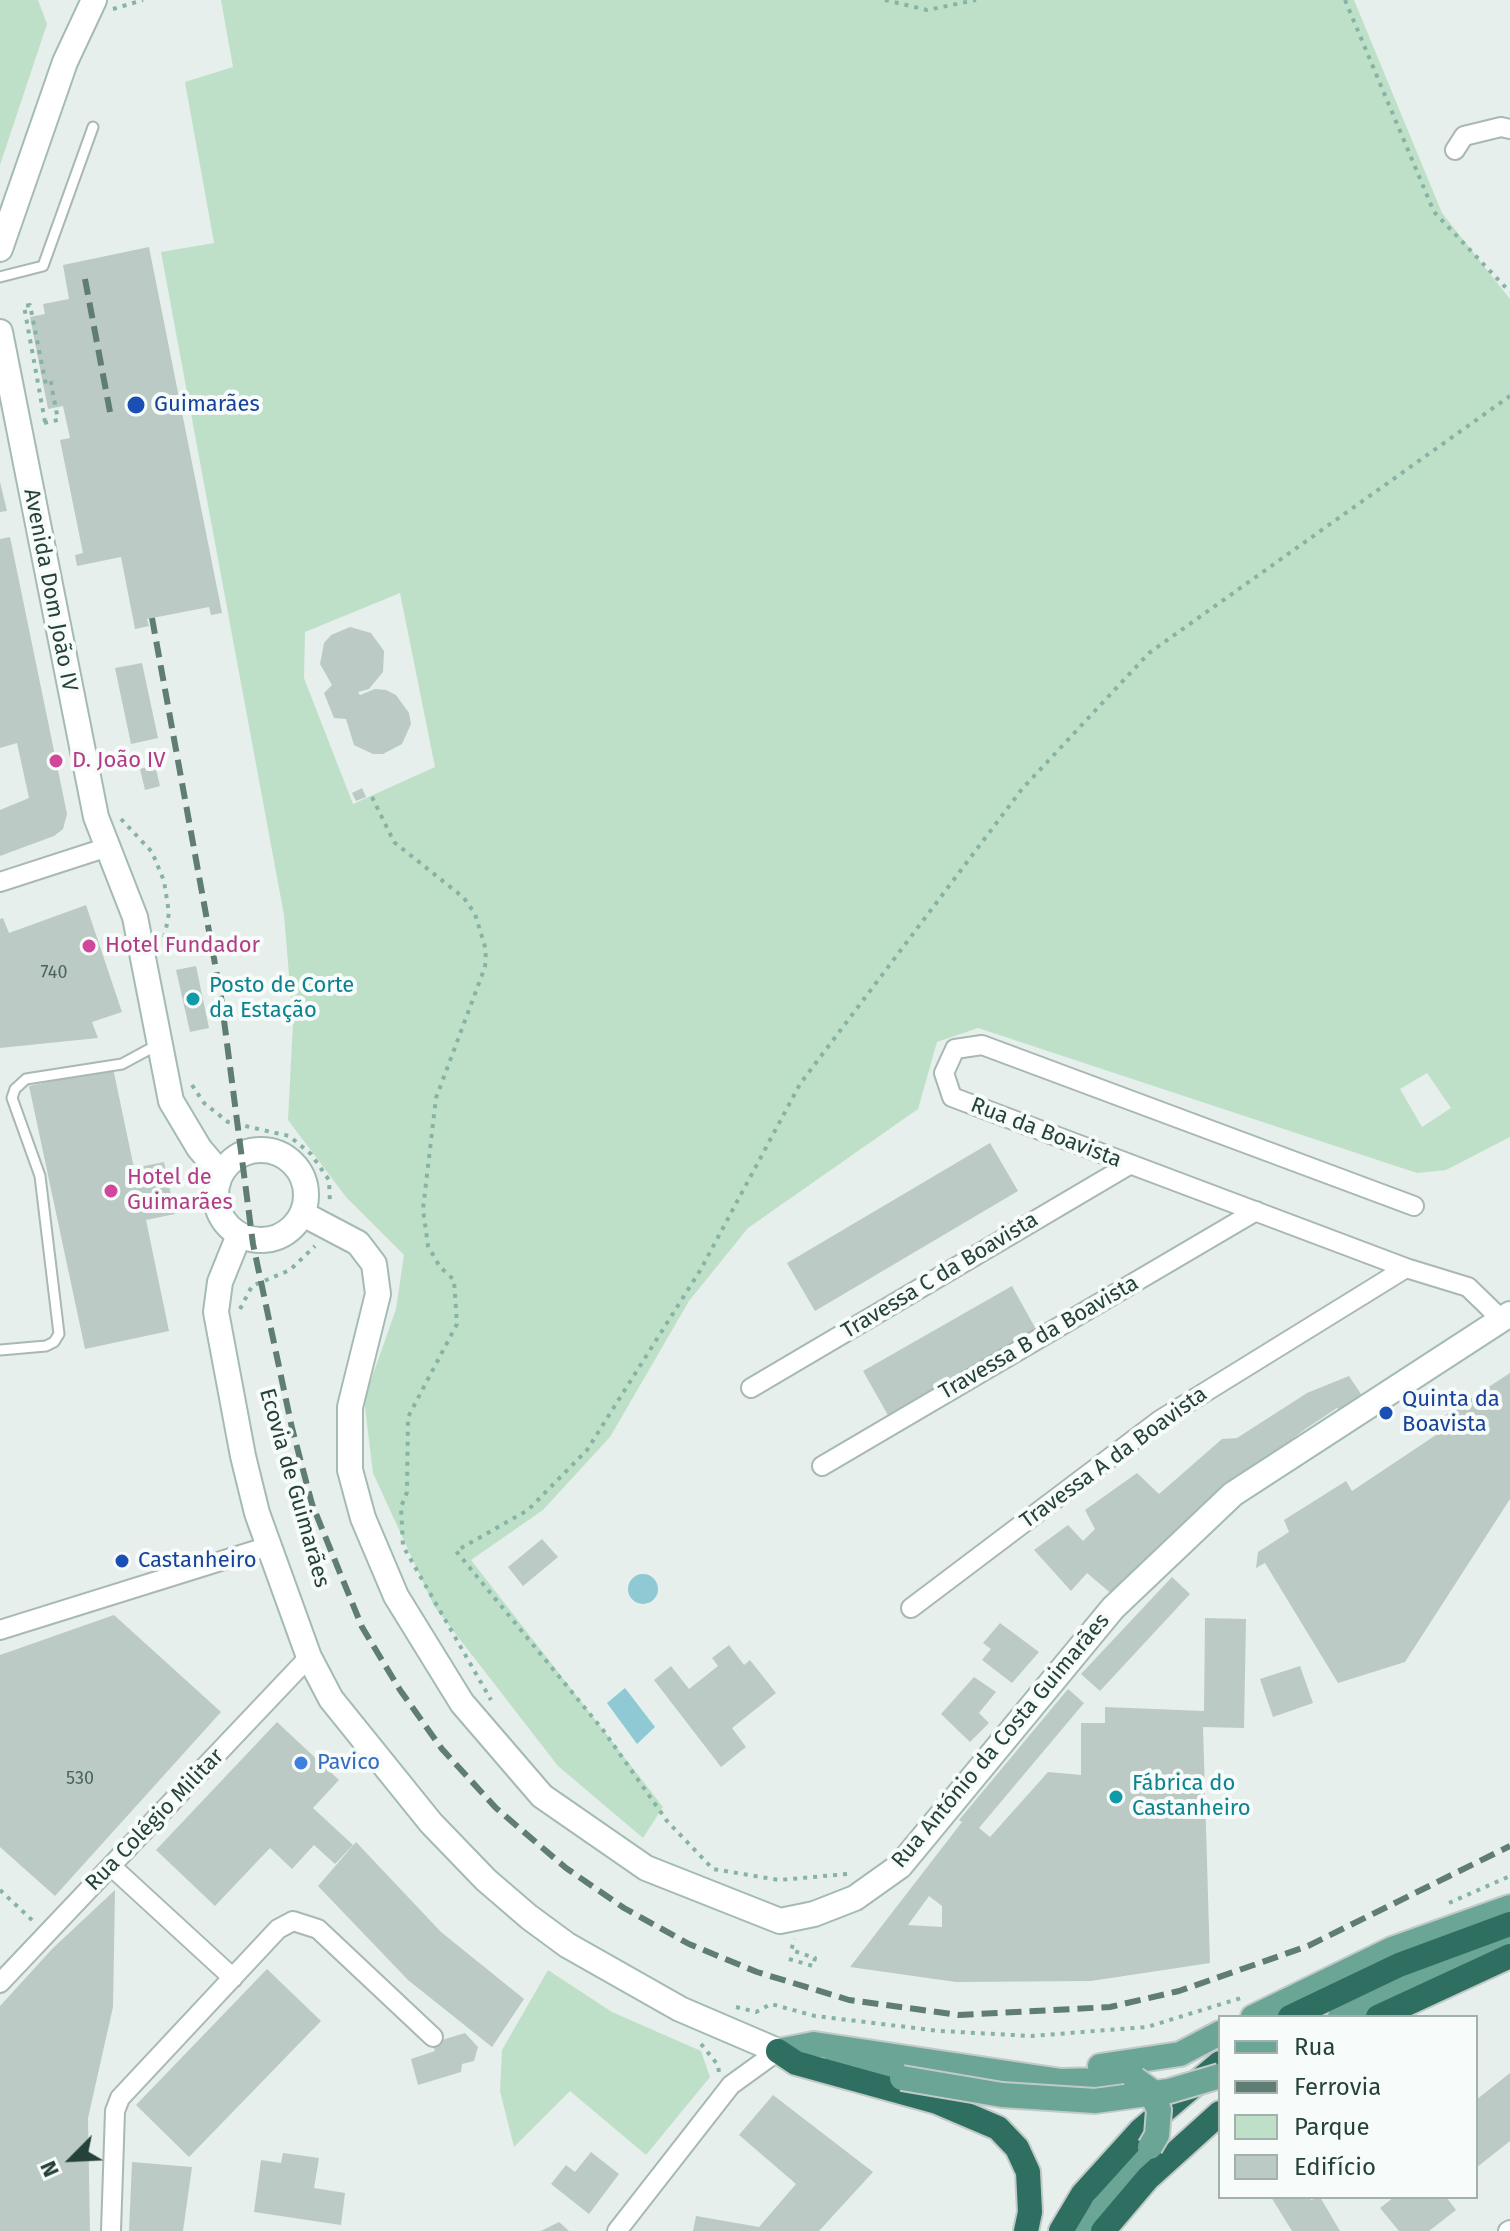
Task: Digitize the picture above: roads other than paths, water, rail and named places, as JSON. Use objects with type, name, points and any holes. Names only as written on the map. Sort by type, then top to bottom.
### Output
[{"type":"highway","points":[[1294,2015],[1399,1965],[1510,1924]]},
{"type":"highway","points":[[1382,2015],[1510,1956]]},
{"type":"highway","points":[[778,2051],[796,2063],[937,2102],[998,2128],[1017,2148],[1028,2172],[1030,2212],[1026,2231]]},
{"type":"highway","points":[[1061,2231],[1083,2194],[1140,2131],[1218,2065]]},
{"type":"highway","points":[[1103,2231],[1148,2178],[1218,2115]]},
{"type":"main road","points":[[1251,2006],[1392,1949],[1510,1907]]},
{"type":"main road","points":[[1344,2015],[1404,1982],[1510,1940]]},
{"type":"main road","points":[[1022,2075],[1180,2054],[1218,2034]]},
{"type":"main road","points":[[778,2051],[814,2044],[1061,2081],[1135,2079],[1150,2090],[1159,2110],[1157,2135],[1085,2231]]},
{"type":"main road","points":[[778,2051],[902,2078],[1002,2095],[1095,2101],[1169,2091],[1218,2077]]},
{"type":"street","points":[[65,62],[73,0]]},
{"type":"street","points":[[0,249],[65,62],[94,0]]},
{"type":"street","points":[[1455,150],[1464,136],[1501,127],[1510,129]]},
{"type":"street","name":"Avenida Dom João IV","points":[[0,332],[96,817],[135,917],[171,1101],[199,1148],[221,1174]]},
{"type":"street","points":[[0,882],[108,847]]},
{"type":"street","name":"Rua da Boavista","points":[[1414,1206],[982,1045],[955,1049],[944,1073],[952,1097],[1406,1268],[1468,1287],[1506,1317]]},
{"type":"street","points":[[262,1150],[280,1154],[299,1169],[314,1219],[294,1227],[281,1237],[264,1241],[239,1235],[225,1224],[217,1207],[217,1186],[221,1174],[237,1156],[246,1152],[262,1150]]},
{"type":"street","name":"Travessa C da Boavista","points":[[751,1388],[1129,1165]]},
{"type":"street","name":"Travessa B da Boavista","points":[[822,1466],[1256,1211]]},
{"type":"street","name":"Rua António da Costa Guimarães","points":[[314,1219],[358,1243],[374,1264],[378,1294],[350,1407],[350,1470],[363,1518],[396,1596],[462,1703],[542,1796],[646,1868],[780,1921],[855,1898],[900,1866],[1113,1608],[1233,1494],[1506,1317]]},
{"type":"street","points":[[239,1235],[220,1282],[216,1312],[243,1456],[269,1546],[309,1657],[352,1729],[423,1813],[486,1880],[529,1917],[567,1945],[680,2009],[778,2051]]},
{"type":"street","name":"Travessa A da Boavista","points":[[911,1608],[1160,1420],[1406,1268]]},
{"type":"street","points":[[0,1630],[269,1546]]},
{"type":"street","name":"Rua Colégio Militar","points":[[0,1983],[309,1657]]},
{"type":"street","points":[[111,1866],[233,1978]]},
{"type":"street","points":[[111,2231],[115,2111],[120,2098],[278,1929],[293,1921],[306,1923],[433,2037]]},
{"type":"street","points":[[617,2231],[731,2085],[778,2051]]},
{"type":"lane","points":[[0,277],[43,266],[93,127]]},
{"type":"lane","points":[[0,1350],[46,1346],[54,1342],[59,1334],[40,1176],[12,1098],[15,1089],[26,1079],[122,1064],[159,1044]]},
{"type":"water","points":[[643,1574],[654,1578],[658,1589],[654,1600],[643,1604],[632,1600],[628,1589],[632,1578]]},
{"type":"water","points":[[625,1688],[655,1727],[637,1744],[607,1703]]},
{"type":"railway","points":[[85,279],[110,412]]},
{"type":"railway","points":[[152,618],[221,997],[253,1244],[292,1428],[312,1504],[362,1627],[400,1690],[442,1749],[496,1808],[566,1868],[624,1908],[689,1944],[757,1972],[849,2000],[959,2015],[1110,2007],[1179,1991],[1308,1946],[1510,1846]]},
{"type":"place","name":"Guimarães","points":[[136,405]]},
{"type":"place","name":"D. João IV","points":[[56,761]]},
{"type":"place","name":"Hotel Fundador","points":[[89,946]]},
{"type":"place","name":"Posto de Corte da Estação","points":[[193,999]]},
{"type":"place","name":"Hotel de Guimarães","points":[[111,1191]]},
{"type":"place","name":"Quinta da Boavista","points":[[1386,1413]]},
{"type":"place","name":"Castanheiro","points":[[122,1561]]},
{"type":"place","name":"Pavico","points":[[301,1763]]},
{"type":"place","name":"Fábrica do Castanheiro","points":[[1116,1797]]}]
